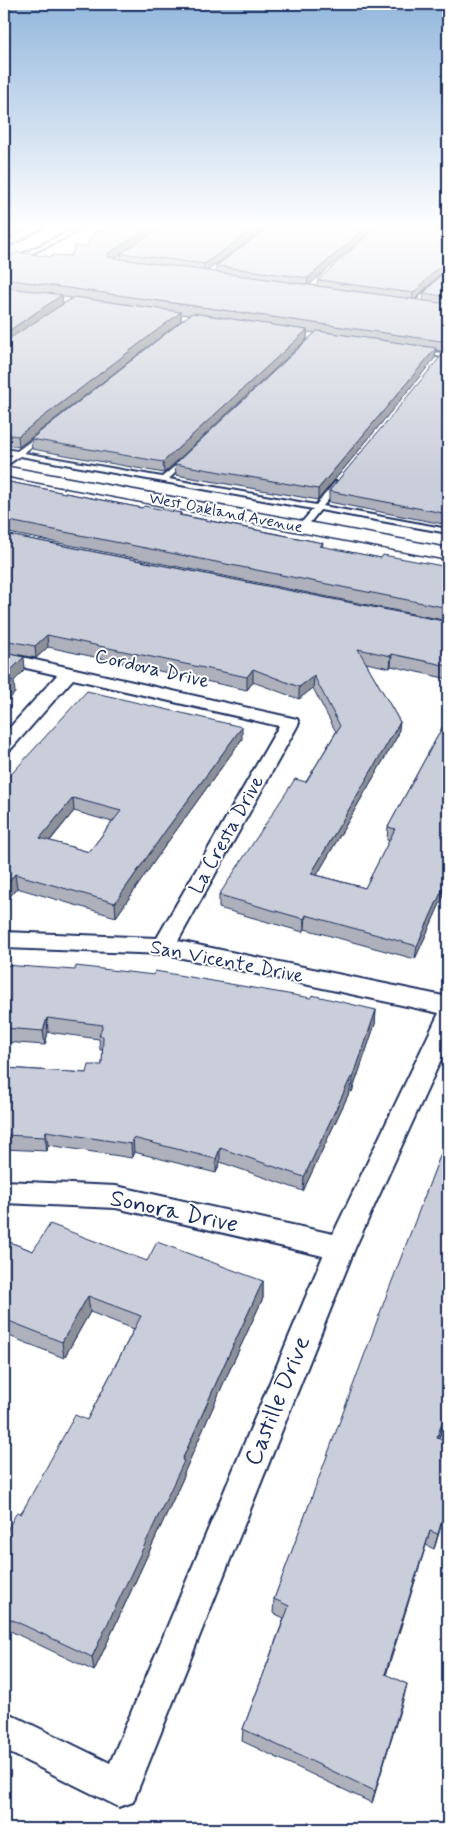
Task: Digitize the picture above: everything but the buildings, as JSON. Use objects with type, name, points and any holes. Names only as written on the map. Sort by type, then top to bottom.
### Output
[{"type":"street","name":"West Oakland Avenue","points":[[4,471],[448,554]]},
{"type":"street","name":"Cordova Drive","points":[[4,658],[290,723]]},
{"type":"street","points":[[4,745],[69,673]]},
{"type":"street","name":"La Cresta Drive","points":[[164,946],[290,723]]},
{"type":"street","name":"San Vicente Drive","points":[[4,940],[164,946],[448,1006]]},
{"type":"street","name":"Castille Drive","points":[[4,1730],[120,1788],[341,1248],[448,1018]]},
{"type":"street","name":"Sonora Drive","points":[[4,1192],[116,1197],[341,1248]]},
{"type":"lane","points":[[414,351],[446,355]]},
{"type":"lane","points":[[438,363],[446,355]]},
{"type":"lane","points":[[4,464],[49,429]]},
{"type":"lane","points":[[4,451],[448,531]]},
{"type":"lane","points":[[163,480],[192,453]]},
{"type":"lane","points":[[302,527],[346,475]]}]
